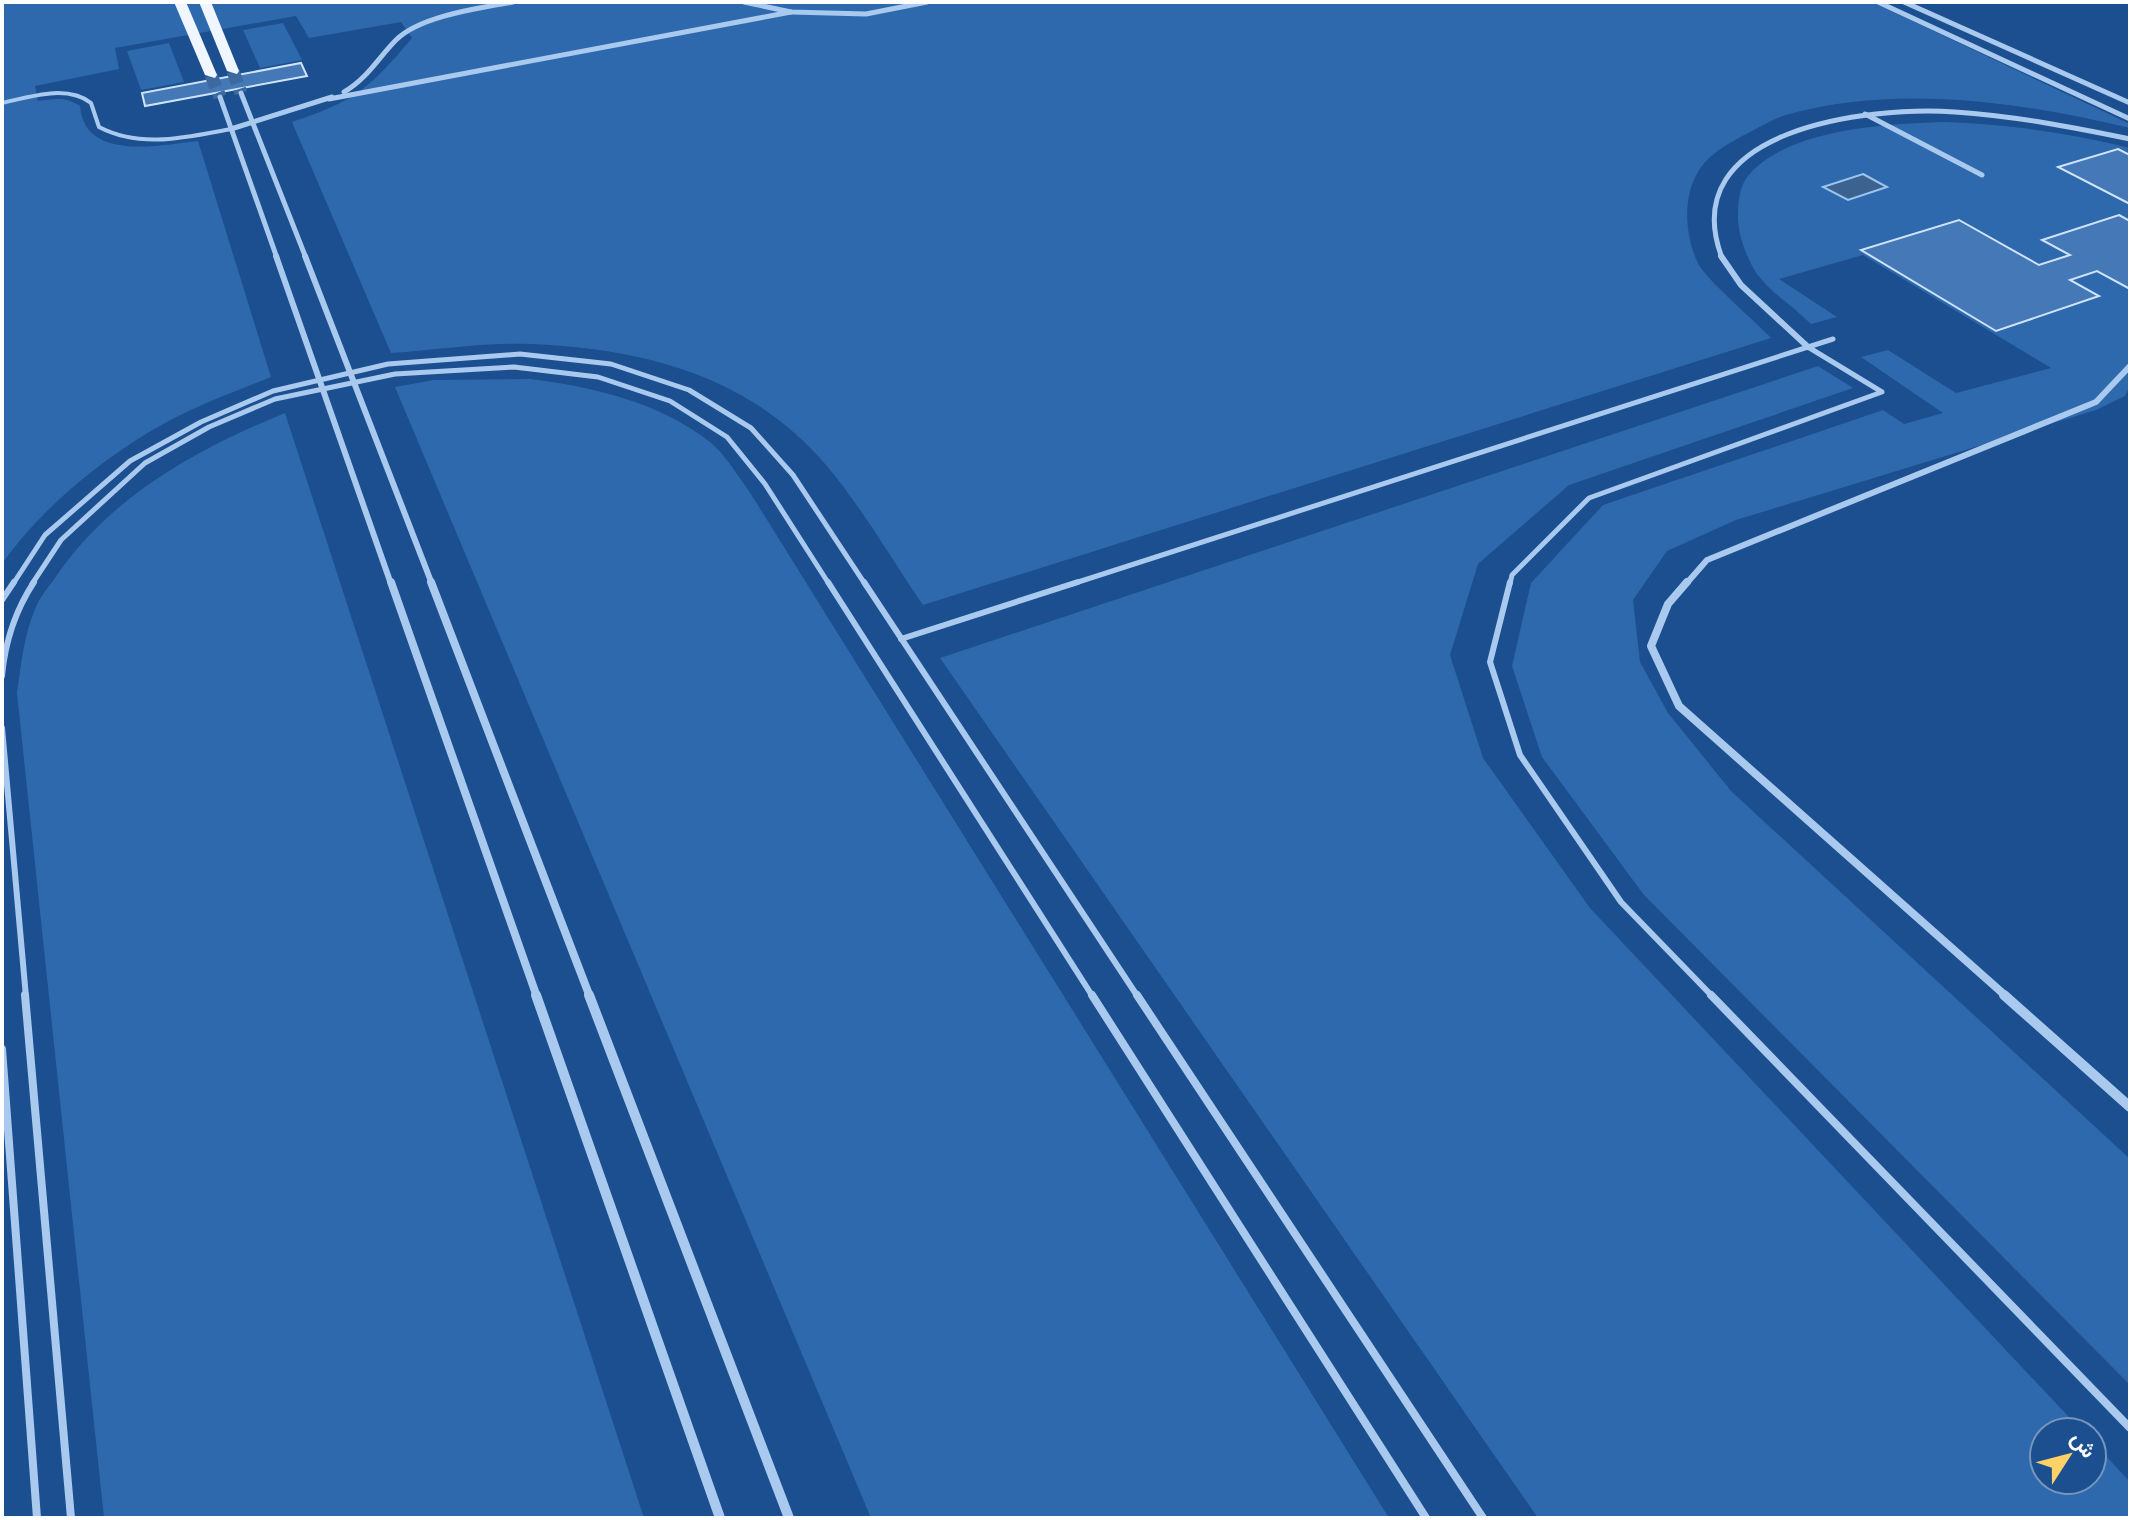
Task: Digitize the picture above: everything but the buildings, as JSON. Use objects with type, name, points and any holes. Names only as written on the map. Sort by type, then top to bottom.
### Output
[{"type":"main road","points":[[180,2],[211,75]]},
{"type":"main road","points":[[205,2],[233,71]]},
{"type":"street","points":[[329,99],[359,85],[398,37],[455,14],[513,2]]},
{"type":"street","points":[[744,2],[791,12],[866,14],[927,2]]},
{"type":"street","points":[[1878,2],[2130,119]]},
{"type":"street","points":[[1904,2],[2130,103]]},
{"type":"street","points":[[231,129],[329,99],[791,12]]},
{"type":"street","points":[[241,93],[355,382],[789,1518]]},
{"type":"street","points":[[220,97],[324,384],[720,1518]]},
{"type":"street","points":[[1808,347],[1727,268],[1713,226],[1718,194],[1729,170],[1755,149],[1810,125],[1864,114],[1928,111],[1987,114],[2130,139]]},
{"type":"street","points":[[1864,114],[1982,175]]},
{"type":"street","points":[[2130,366],[2096,402],[1707,560],[1668,604],[1651,646],[1679,706],[2130,1107]]},
{"type":"lane","points":[[2,103],[47,94],[85,97],[93,105],[99,127],[111,136],[163,138],[231,129]]},
{"type":"lane","points":[[901,639],[1833,339]]},
{"type":"lane","points":[[1808,347],[1882,392],[1589,498],[1512,575],[1490,662],[1520,755],[1621,902],[2130,1428]]},
{"type":"lane","points":[[2,676],[4,650],[20,603],[61,540],[145,463],[209,427],[275,399],[388,364],[520,354],[611,364],[689,390],[751,428],[793,475],[1483,1518]]},
{"type":"lane","points":[[2,600],[45,535],[130,461],[201,422],[273,391],[355,382],[395,374],[514,367],[598,377],[670,401],[727,437],[765,484],[1426,1518]]},
{"type":"lane","points":[[2,728],[71,1518]]},
{"type":"lane","points":[[2,1049],[37,1518]]},
{"type":"shaded area","points":[[2,2],[1872,2],[2130,124],[2130,128],[2003,104],[1916,98],[1830,105],[1789,114],[1728,144],[1708,159],[1693,182],[1687,218],[1699,265],[1771,338],[923,605],[864,515],[826,465],[796,434],[729,388],[654,361],[573,347],[496,344],[391,353],[292,122],[346,100],[384,70],[412,38],[401,22],[309,38],[296,16],[115,48],[119,69],[35,86],[38,101],[65,99],[75,103],[80,106],[85,124],[95,136],[109,143],[145,146],[198,141],[271,377],[191,410],[112,456],[62,497],[19,541],[2,564]]},
{"type":"shaded area","points":[[283,23],[302,60],[260,68],[243,30]]},
{"type":"shaded area","points":[[169,43],[184,82],[141,90],[127,51]]},
{"type":"shaded area","points":[[1944,122],[2038,130],[2130,148],[2130,386],[2125,396],[2096,410],[1736,520],[1667,551],[1633,600],[1640,662],[1668,713],[1731,791],[2130,1159],[2130,1385],[1644,895],[1542,757],[1512,666],[1531,583],[1603,505],[1883,410],[1904,424],[1943,413],[1861,357],[1888,350],[1956,393],[2051,368],[1863,255],[1779,279],[1837,317],[1811,324],[1762,281],[1753,268],[1738,224],[1740,195],[1748,176],[1766,160],[1813,138],[1840,132]]},
{"type":"shaded area","points":[[1863,174],[1887,187],[1848,200],[1823,187]]},
{"type":"shaded area","points":[[1818,366],[1853,388],[1569,485],[1478,564],[1450,655],[1483,758],[1590,908],[2068,1416],[2028,1416],[2028,1496],[2108,1496],[2108,1458],[2130,1482],[2130,1518],[1538,1518],[940,658]]},
{"type":"shaded area","points":[[530,379],[601,392],[647,407],[690,428],[710,442],[726,459],[749,491],[1389,1518],[871,1518],[395,387],[434,380]]},
{"type":"shaded area","points":[[285,413],[644,1518],[104,1518],[17,693],[22,661],[28,629],[39,601],[77,549],[101,523],[157,479],[188,460]]},
{"type":"tunnel","points":[[233,71],[241,93]]},
{"type":"tunnel","points":[[211,75],[220,97]]}]
